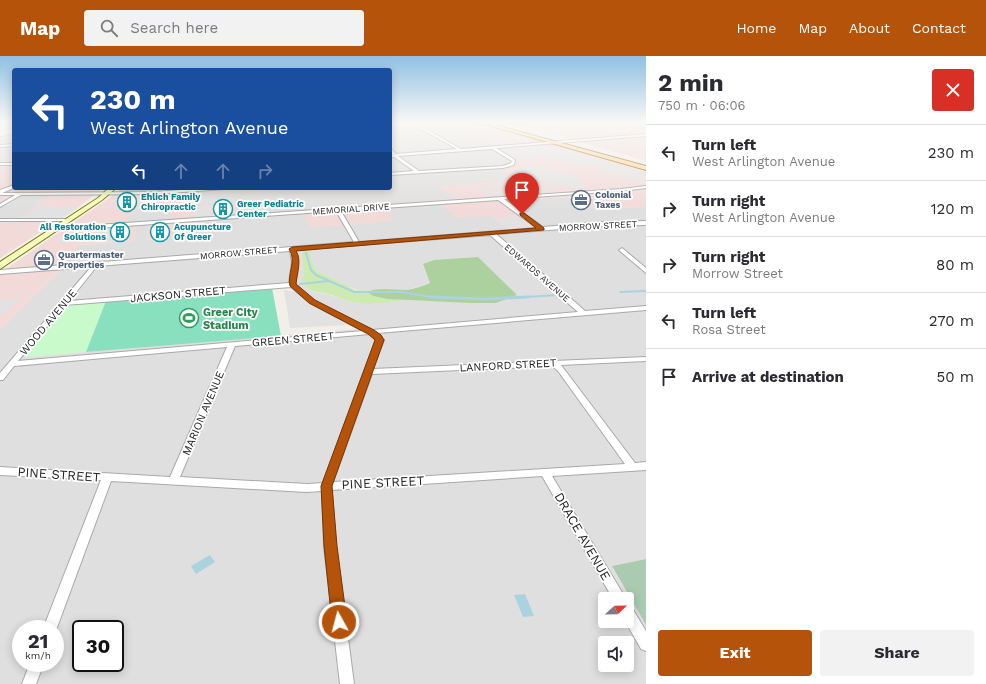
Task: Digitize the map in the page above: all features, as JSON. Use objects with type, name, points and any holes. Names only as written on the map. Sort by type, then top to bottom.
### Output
[{"type":"main road","points":[[593,151],[646,168]]},
{"type":"main road","points":[[599,151],[646,164]]},
{"type":"main road","points":[[0,266],[110,191]]},
{"type":"street","points":[[392,151],[418,172]]},
{"type":"street","points":[[392,156],[443,151]]},
{"type":"street","points":[[392,174],[503,167],[513,164],[514,161],[499,151]]},
{"type":"street","points":[[0,164],[12,164]]},
{"type":"street","points":[[0,193],[12,187]]},
{"type":"street","name":"MEMORIAL DRIVE","points":[[55,229],[500,199],[646,187]]},
{"type":"street","points":[[0,193],[20,194],[110,191],[156,193],[197,190]]},
{"type":"street","points":[[0,206],[20,194]]},
{"type":"street","points":[[500,199],[542,229]]},
{"type":"street","points":[[338,210],[358,244]]},
{"type":"street","points":[[0,220],[69,220]]},
{"type":"street","name":"MORROW STREET","points":[[0,272],[604,224],[646,223]]},
{"type":"street","name":"EDWARDS AVENUE","points":[[491,233],[583,313]]},
{"type":"street","points":[[292,249],[295,254],[296,263],[292,285],[312,302],[371,332],[380,340],[326,486],[330,546],[347,684]]},
{"type":"street","points":[[622,250],[645,269]]},
{"type":"street","name":"WOOD AVENUE","points":[[0,378],[95,265]]},
{"type":"street","name":"JACKSON STREET","points":[[63,303],[292,285]]},
{"type":"street","name":"GREEN STREET","points":[[12,364],[451,324],[646,308]]},
{"type":"street","name":"MARION AVENUE","points":[[173,481],[232,344]]},
{"type":"street","name":"LANFORD STREET","points":[[369,372],[646,359]]},
{"type":"street","points":[[554,363],[561,369],[633,467]]},
{"type":"street","name":"PINE STREET","points":[[0,471],[307,488],[646,466]]},
{"type":"street","name":"DRACE AVENUE","points":[[545,473],[616,592]]},
{"type":"street","points":[[53,620],[107,477]]},
{"type":"street","points":[[634,624],[646,644]]},
{"type":"street","points":[[29,684],[34,672]]},
{"type":"shaded area","points":[[0,151],[12,151],[12,165],[0,164]]},
{"type":"shaded area","points":[[392,151],[502,151],[516,160],[517,164],[502,168],[522,180],[441,187],[458,200],[492,216],[508,229],[542,226],[506,200],[568,197],[583,207],[646,208],[646,559],[612,566],[627,592],[598,592],[598,628],[634,628],[634,604],[646,625],[646,684],[0,684],[0,330],[62,269],[77,245],[134,241],[136,226],[149,225],[146,240],[176,238],[177,224],[242,219],[238,203],[169,220],[122,223],[155,192],[184,190],[392,190]],"holes":[[[423,265],[516,295],[496,303],[405,300],[367,303],[352,302],[327,294],[312,292],[302,281],[304,273],[314,267],[318,272],[361,292],[407,290],[430,283]],[[272,288],[292,288],[320,308],[358,329],[25,357],[106,301]]]},
{"type":"shaded area","points":[[501,151],[578,151],[646,172],[646,208],[583,207],[568,197],[507,200],[543,226],[508,229],[492,216],[455,218],[439,202],[457,200],[441,187],[521,180],[501,168],[517,164],[515,160]]},
{"type":"shaded area","points":[[504,151],[572,151],[642,173],[646,175],[646,180],[638,181],[585,164],[577,165],[540,155],[527,155],[536,159],[520,160]]},
{"type":"shaded area","points":[[612,151],[646,151],[646,161]]},
{"type":"shaded area","points":[[0,164],[12,165],[12,190],[100,190],[76,209],[0,258],[0,222],[12,223],[51,195],[23,195],[0,207]]},
{"type":"shaded area","points":[[539,166],[559,173],[565,172],[584,179],[579,180],[587,183],[585,185],[589,186],[573,189],[565,184],[553,186],[511,170]]},
{"type":"shaded area","points":[[532,182],[542,186],[528,185],[534,189],[536,189],[534,187],[547,187],[552,191],[490,194],[491,195],[485,196],[477,188],[491,186],[490,185],[514,183],[521,187],[484,189],[488,192],[487,191],[524,188],[529,189],[519,183]]},
{"type":"shaded area","points":[[120,190],[184,190],[155,192],[118,192]]},
{"type":"shaded area","points":[[118,192],[155,192],[123,223],[169,220],[171,209],[239,203],[243,219],[177,224],[176,238],[146,240],[149,226],[137,226],[134,241],[77,245],[62,269],[0,330],[0,273]]},
{"type":"shaded area","points":[[23,195],[52,195],[12,223],[0,222],[0,207]]},
{"type":"shaded area","points":[[40,206],[76,209],[61,219],[20,218]]},
{"type":"shaded area","points":[[209,207],[210,213],[238,211],[238,215],[193,218],[194,208]]},
{"type":"shaded area","points":[[383,209],[394,221],[311,228],[304,215]]},
{"type":"shaded area","points":[[508,216],[518,216],[532,226],[509,228],[499,220]]},
{"type":"shaded area","points":[[113,228],[111,235],[129,234],[128,238],[122,238],[121,241],[110,242],[110,239],[58,243],[60,239],[95,236],[97,231],[63,233],[64,232]]},
{"type":"shaded area","points":[[284,290],[297,292],[305,300],[348,325],[290,328]]},
{"type":"shaded area","points":[[20,299],[0,316],[0,300]]},
{"type":"green space","points":[[308,251],[314,267],[318,272],[349,286],[354,290],[367,292],[373,296],[405,300],[365,304],[310,290],[302,281],[304,273],[302,252]]},
{"type":"green space","points":[[478,257],[517,295],[496,303],[470,303],[388,299],[373,296],[367,292],[382,289],[406,290],[418,287],[430,283],[423,264],[434,260]]},
{"type":"green space","name":"Greer City Stadium","points":[[272,288],[281,336],[86,352],[106,301]]},
{"type":"green space","points":[[106,301],[86,352],[24,357],[65,305]]},
{"type":"green space","points":[[646,559],[646,625],[634,604],[634,592],[627,592],[612,566]]},
{"type":"water","points":[[210,555],[215,562],[196,574],[191,566]]},
{"type":"water","points":[[525,594],[534,616],[523,617],[514,595]]},
{"type":"waterway","points":[[306,253],[311,270],[316,275],[354,292],[401,292],[435,297]]},
{"type":"waterway","points":[[300,284],[329,281]]},
{"type":"waterway","points":[[620,292],[646,291]]},
{"type":"waterway","points":[[520,297],[558,295]]},
{"type":"waterway","points":[[430,297],[435,297]]},
{"type":"waterway","points":[[435,297],[485,299],[520,297]]},
{"type":"waterway","points":[[435,297],[449,298]]},
{"type":"waterway","points":[[510,298],[520,297]]},
{"type":"waterway","points":[[520,297],[528,297]]},
{"type":"place","name":"Colonial Taxes","points":[[581,200]]},
{"type":"place","name":"Ehlich Family Chiropractic","points":[[127,202]]},
{"type":"place","name":"Greer Pediatric Center","points":[[223,209]]},
{"type":"place","name":"All Restoration Solutions","points":[[120,232]]},
{"type":"place","name":"Acupuncture Of Greer","points":[[160,232]]},
{"type":"place","name":"Quartermaster Properties","points":[[44,260]]},
{"type":"place","name":"Greer City Stadium","points":[[189,318]]},
{"type":"route","points":[[339,622],[330,546],[326,486],[380,340],[371,332],[312,302],[292,285],[296,263],[295,254],[292,249],[542,229],[522,214]]}]
